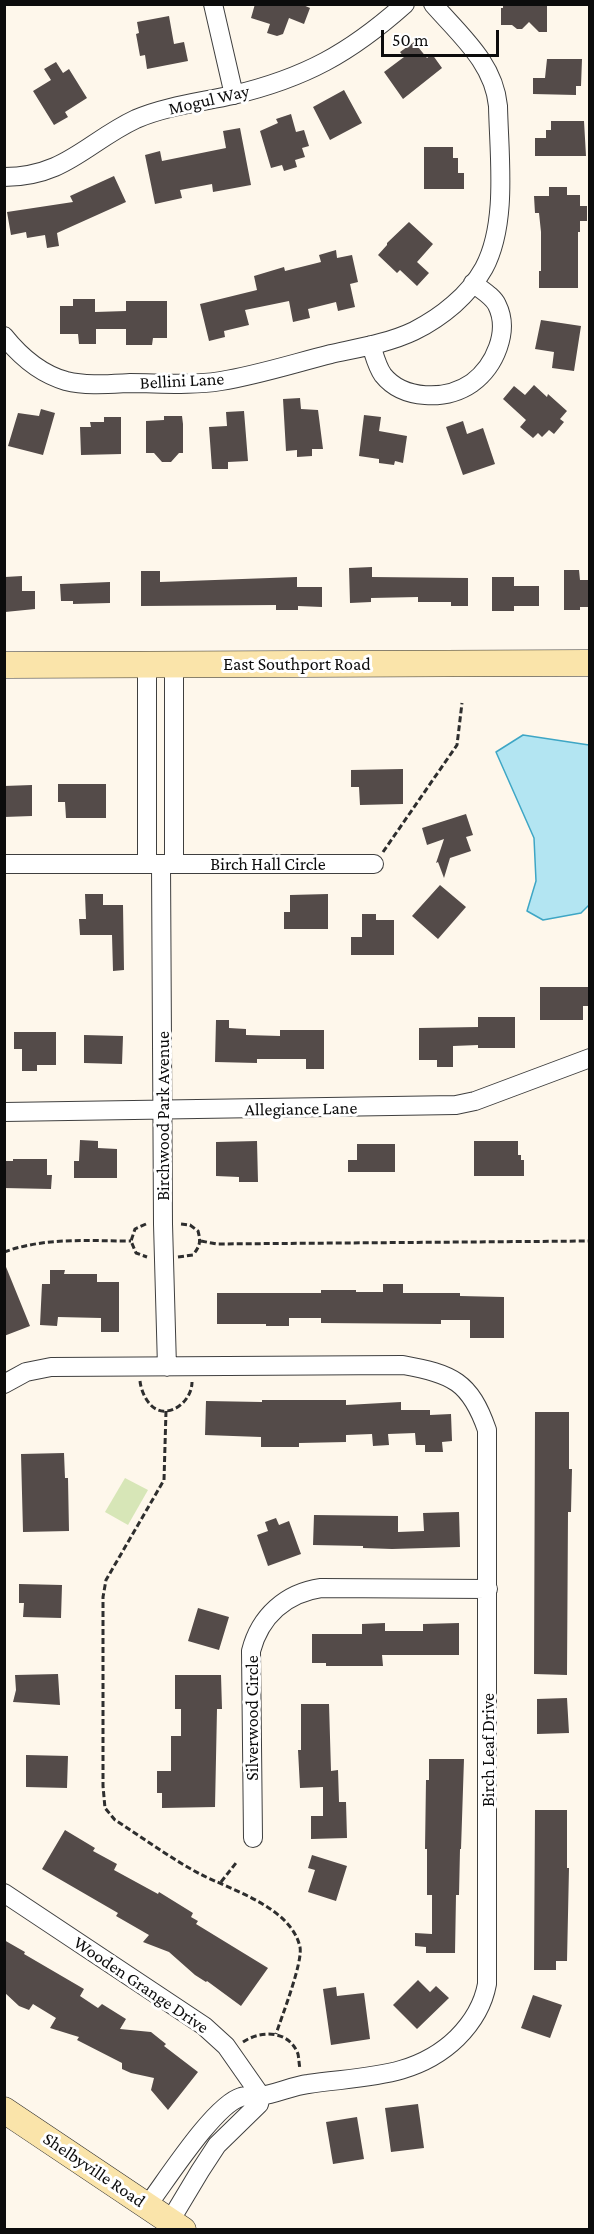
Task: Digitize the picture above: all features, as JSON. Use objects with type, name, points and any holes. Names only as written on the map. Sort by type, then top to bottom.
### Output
[{"type":"main road","name":"East Southport Road","points":[[4,665],[590,663]]},
{"type":"main road","name":"Shelbyville Road","points":[[4,2110],[177,2225]]},
{"type":"street","points":[[213,4],[234,94]]},
{"type":"street","name":"Mogul Way","points":[[4,177],[39,174],[58,167],[136,119],[160,111],[270,86],[310,71],[372,33],[405,4]]},
{"type":"street","name":"Bellini Lane","points":[[4,336],[22,356],[42,371],[67,381],[92,384],[220,381],[371,345],[412,332],[436,319],[458,300],[484,267],[491,251],[500,206],[496,92],[491,75],[480,57],[433,4]]},
{"type":"street","points":[[371,345],[382,374],[394,385],[408,392],[425,396],[444,394],[472,383],[495,355],[501,338],[502,318],[496,303],[473,283]]},
{"type":"street","name":"Birchwood Park Avenue","points":[[147,664],[161,864],[162,1110],[167,1367]]},
{"type":"street","name":"Birchwood Park Avenue","points":[[161,864],[174,664]]},
{"type":"street","name":"Birch Hall Circle","points":[[4,864],[374,864]]},
{"type":"street","name":"Allegiance Lane","points":[[4,1112],[456,1106],[590,1058]]},
{"type":"street","name":"Birch Leaf Drive","points":[[167,1367],[403,1365],[443,1373],[455,1380],[477,1405],[487,1430],[487,1984],[482,2002],[471,2022],[456,2040],[435,2058],[417,2066],[397,2072],[305,2084],[260,2100],[217,2145],[200,2171],[177,2225]]},
{"type":"street","points":[[4,1384],[26,1372],[51,1367],[167,1367]]},
{"type":"street","name":"Silverwood Circle","points":[[253,1838],[251,1651],[255,1637],[269,1614],[280,1603],[308,1590],[321,1588],[488,1589]]},
{"type":"street","name":"Wooden Grange Drive","points":[[4,1893],[204,2026],[226,2046],[260,2100]]},
{"type":"street","name":"Birch Leaf Drive","points":[[147,2206],[203,2129],[222,2108],[242,2097],[260,2100]]},
{"type":"path","points":[[374,864],[457,745],[462,703]]},
{"type":"path","points":[[150,1224],[135,1229],[130,1241],[136,1253],[146,1257],[155,1257]]},
{"type":"path","points":[[177,1257],[193,1255],[201,1241],[198,1231],[190,1225],[181,1224]]},
{"type":"path","points":[[4,1252],[46,1241],[130,1241]]},
{"type":"path","points":[[201,1241],[217,1244],[590,1241]]},
{"type":"path","points":[[140,1377],[141,1392],[144,1397],[159,1410],[166,1411],[183,1404],[192,1389],[192,1377]]},
{"type":"path","points":[[166,1411],[164,1480],[106,1580],[103,1597],[105,1808],[115,1820],[200,1874],[265,1904],[296,1936],[300,1948],[298,1962],[276,2034]]},
{"type":"path","points":[[221,1882],[236,1863]]},
{"type":"path","points":[[242,2044],[262,2033],[276,2034],[289,2042],[297,2053],[301,2074]]},
{"type":"green space","points":[[125,1478],[148,1490],[128,1525],[105,1512]]},
{"type":"water","points":[[523,735],[589,745],[589,905],[581,913],[543,920],[527,911],[536,881],[534,838],[496,752]]},
{"type":"building","points":[[255,4],[301,4],[310,8],[304,24],[289,18],[283,34],[277,36],[267,33],[270,24],[251,18]]},
{"type":"building","points":[[503,4],[547,4],[547,32],[539,32],[529,22],[522,29],[517,29],[512,25],[501,25]]},
{"type":"building","points":[[169,16],[174,44],[184,42],[188,61],[147,69],[145,55],[140,56],[136,34],[139,33],[137,22]]},
{"type":"building","points":[[414,42],[427,58],[432,54],[442,68],[403,99],[384,72],[404,57],[400,52]]},
{"type":"building","points":[[547,59],[582,59],[581,86],[576,86],[576,95],[533,94],[533,78],[545,78]]},
{"type":"building","points":[[56,62],[63,73],[69,69],[87,98],[65,112],[68,117],[54,125],[33,91],[51,80],[44,69]]},
{"type":"building","points":[[344,90],[362,123],[330,140],[313,107]]},
{"type":"building","points":[[291,114],[296,132],[304,130],[309,146],[302,148],[305,157],[295,160],[297,167],[284,171],[282,165],[271,168],[260,131],[278,123],[276,119]]},
{"type":"building","points":[[551,121],[584,121],[586,156],[535,156],[535,138],[546,138],[546,130],[551,130]]},
{"type":"building","points":[[240,128],[251,185],[213,192],[212,184],[180,190],[182,198],[155,204],[145,155],[160,151],[162,161],[226,148],[223,131]]},
{"type":"building","points":[[424,147],[453,147],[453,158],[458,158],[458,173],[464,173],[464,189],[424,189]]},
{"type":"building","points":[[114,176],[126,202],[57,233],[59,246],[47,248],[45,235],[27,238],[26,232],[11,235],[7,212],[73,202],[70,196]]},
{"type":"building","points":[[549,187],[567,187],[567,195],[580,195],[580,206],[587,206],[587,221],[580,221],[580,232],[578,232],[578,288],[539,288],[541,232],[539,213],[535,213],[534,196],[549,196]]},
{"type":"building","points":[[409,222],[433,244],[417,262],[429,273],[417,286],[400,270],[397,273],[378,255]]},
{"type":"building","points":[[336,250],[337,258],[352,255],[358,282],[350,284],[355,307],[338,311],[336,302],[308,309],[310,318],[293,322],[289,301],[245,310],[249,325],[224,331],[225,337],[209,341],[200,304],[257,290],[254,276],[284,267],[285,271],[321,262],[319,255]]},
{"type":"building","points":[[73,299],[95,299],[95,312],[126,311],[126,301],[167,301],[167,338],[153,338],[152,345],[126,345],[126,329],[96,329],[96,344],[79,344],[78,334],[60,334],[60,306],[73,306]]},
{"type":"building","points":[[541,320],[581,326],[574,371],[552,368],[554,352],[535,349]]},
{"type":"building","points":[[534,385],[567,411],[560,419],[564,422],[554,434],[549,430],[542,437],[538,433],[533,438],[520,427],[526,420],[503,399],[514,386],[525,395]]},
{"type":"building","points":[[300,398],[301,409],[318,410],[323,449],[312,449],[312,456],[297,457],[297,450],[286,451],[283,399]]},
{"type":"building","points":[[41,409],[55,413],[43,455],[8,446],[18,413],[39,416]]},
{"type":"building","points":[[244,411],[248,461],[228,462],[228,469],[212,469],[209,427],[227,426],[226,412]]},
{"type":"building","points":[[364,415],[381,417],[379,431],[407,436],[403,463],[395,461],[394,465],[379,463],[379,459],[359,456]]},
{"type":"building","points":[[164,416],[182,416],[183,453],[179,453],[171,462],[162,462],[154,453],[146,453],[146,421],[164,420]]},
{"type":"building","points":[[104,417],[121,417],[121,454],[81,455],[80,427],[91,427],[90,422],[104,422]]},
{"type":"building","points":[[463,421],[467,434],[483,428],[495,464],[463,475],[446,427]]},
{"type":"building","points":[[372,567],[372,577],[468,578],[468,606],[451,606],[451,602],[418,602],[418,597],[371,598],[371,602],[350,603],[349,568]]},
{"type":"building","points":[[564,570],[579,570],[580,580],[590,580],[590,607],[580,607],[580,610],[564,610]]},
{"type":"building","points":[[141,571],[160,571],[160,582],[297,577],[297,587],[322,587],[322,607],[298,606],[298,610],[276,610],[276,605],[141,606]]},
{"type":"building","points":[[22,576],[22,591],[35,591],[35,609],[5,612],[5,577]]},
{"type":"building","points":[[492,577],[514,577],[514,586],[539,586],[539,606],[514,606],[514,611],[492,611]]},
{"type":"building","points":[[110,582],[110,603],[73,604],[73,601],[61,601],[60,584]]},
{"type":"building","points":[[403,769],[403,804],[360,805],[359,787],[351,787],[351,770]]},
{"type":"building","points":[[58,784],[106,784],[106,818],[66,818],[65,802],[58,802]]},
{"type":"building","points":[[32,785],[32,816],[4,817],[4,786]]},
{"type":"building","points":[[466,814],[473,835],[466,837],[471,851],[450,858],[444,878],[438,862],[436,863],[444,839],[427,845],[422,828]]},
{"type":"building","points":[[440,885],[466,907],[438,939],[412,916]]},
{"type":"building","points":[[85,894],[103,894],[103,905],[123,905],[124,970],[113,971],[112,935],[80,935],[79,919],[86,919]]},
{"type":"building","points":[[328,894],[328,929],[284,929],[284,912],[290,912],[290,895]]},
{"type":"building","points":[[362,914],[376,914],[376,920],[394,920],[394,955],[351,955],[351,937],[362,937]]},
{"type":"building","points":[[540,987],[590,987],[590,1006],[583,1006],[583,1020],[540,1020]]},
{"type":"building","points":[[478,1017],[515,1017],[515,1048],[478,1048],[478,1045],[453,1046],[453,1067],[437,1067],[437,1060],[419,1060],[419,1028],[478,1027]]},
{"type":"building","points":[[216,1020],[229,1020],[229,1028],[246,1029],[246,1035],[280,1036],[280,1030],[324,1030],[324,1069],[306,1069],[306,1059],[257,1059],[257,1063],[215,1062]]},
{"type":"building","points":[[14,1032],[56,1032],[56,1065],[37,1065],[37,1071],[22,1071],[22,1049],[14,1049]]},
{"type":"building","points":[[84,1035],[123,1036],[122,1064],[84,1063]]},
{"type":"building","points":[[80,1140],[98,1141],[98,1148],[117,1149],[117,1178],[74,1178],[74,1161],[79,1161]]},
{"type":"building","points":[[257,1141],[258,1182],[239,1182],[239,1177],[216,1176],[216,1142]]},
{"type":"building","points":[[474,1141],[518,1141],[518,1155],[521,1155],[521,1160],[524,1160],[524,1176],[474,1176]]},
{"type":"building","points":[[357,1144],[395,1144],[395,1172],[348,1172],[348,1160],[357,1160]]},
{"type":"building","points":[[13,1159],[47,1159],[47,1175],[52,1175],[51,1189],[4,1188],[4,1161],[13,1161]]},
{"type":"building","points":[[4,1262],[30,1326],[4,1336]]},
{"type":"building","points":[[50,1270],[65,1270],[64,1274],[97,1274],[97,1282],[119,1282],[119,1332],[101,1332],[101,1318],[58,1317],[57,1326],[40,1325],[42,1284],[50,1284]]},
{"type":"building","points":[[383,1284],[403,1284],[403,1293],[460,1293],[460,1296],[504,1297],[504,1338],[470,1338],[470,1320],[441,1320],[441,1324],[321,1323],[321,1318],[289,1318],[289,1326],[217,1324],[217,1293],[321,1293],[321,1290],[383,1292]]},
{"type":"building","points":[[262,1400],[346,1400],[346,1405],[401,1402],[401,1410],[430,1410],[430,1415],[451,1414],[452,1441],[442,1442],[443,1452],[425,1452],[425,1445],[416,1445],[415,1433],[388,1434],[389,1445],[373,1446],[372,1434],[346,1435],[346,1442],[299,1443],[299,1447],[261,1447],[261,1437],[205,1435],[206,1401],[262,1402]]},
{"type":"building","points":[[535,1412],[569,1412],[569,1469],[572,1469],[571,1512],[568,1512],[567,1675],[534,1674]]},
{"type":"building","points":[[64,1453],[65,1478],[68,1478],[69,1531],[23,1532],[21,1454]]},
{"type":"building","points":[[459,1512],[460,1547],[392,1549],[313,1545],[314,1515],[398,1516],[398,1532],[424,1531],[423,1513]]},
{"type":"building","points":[[276,1518],[279,1525],[289,1521],[301,1554],[268,1566],[257,1535],[268,1531],[265,1522]]},
{"type":"building","points":[[19,1584],[62,1585],[61,1618],[23,1617],[24,1603],[19,1603]]},
{"type":"building","points":[[198,1608],[229,1617],[219,1650],[188,1641]]},
{"type":"building","points":[[385,1623],[385,1631],[423,1631],[423,1624],[459,1623],[459,1655],[382,1655],[383,1666],[326,1666],[326,1663],[312,1663],[312,1634],[362,1634],[362,1624]]},
{"type":"building","points":[[58,1674],[60,1705],[13,1702],[16,1690],[15,1675]]},
{"type":"building","points":[[175,1675],[221,1675],[222,1709],[217,1709],[215,1807],[162,1808],[162,1793],[157,1793],[157,1771],[171,1771],[171,1736],[181,1736],[181,1709],[175,1709]]},
{"type":"building","points":[[567,1698],[569,1733],[537,1734],[537,1699]]},
{"type":"building","points":[[301,1704],[329,1704],[331,1771],[338,1770],[339,1802],[346,1802],[347,1838],[311,1839],[311,1816],[323,1816],[323,1787],[300,1788],[298,1750],[301,1750]]},
{"type":"building","points":[[26,1755],[68,1756],[67,1788],[26,1787]]},
{"type":"building","points":[[429,1759],[464,1759],[455,1953],[426,1953],[426,1947],[415,1946],[415,1933],[432,1934],[432,1895],[427,1895],[427,1849],[425,1849],[426,1780],[429,1780]]},
{"type":"building","points":[[535,1810],[567,1810],[567,1868],[569,1868],[567,1961],[556,1961],[556,1970],[534,1970]]},
{"type":"building","points":[[65,1830],[95,1848],[93,1851],[117,1864],[114,1870],[158,1894],[159,1892],[193,1913],[191,1917],[198,1921],[196,1924],[268,1968],[241,2006],[195,1975],[169,1952],[143,1942],[149,1935],[116,1916],[118,1913],[42,1869]]},
{"type":"building","points":[[312,1855],[347,1866],[336,1901],[308,1892],[315,1870],[308,1868]]},
{"type":"building","points":[[4,1940],[84,1989],[80,1996],[98,2008],[102,2004],[126,2019],[120,2029],[151,2032],[166,2044],[164,2046],[198,2072],[168,2110],[151,2090],[154,2078],[122,2069],[122,2063],[77,2040],[79,2037],[50,2028],[56,2018],[33,2004],[29,2010],[19,2006],[4,1992]]},
{"type":"building","points":[[418,1980],[430,1992],[436,1986],[449,1998],[417,2029],[393,2005]]},
{"type":"building","points":[[336,1987],[337,1996],[364,1993],[370,2039],[331,2045],[323,1989]]},
{"type":"building","points":[[533,1995],[562,2005],[550,2038],[521,2028]]},
{"type":"building","points":[[418,2104],[424,2148],[391,2152],[385,2108]]},
{"type":"building","points":[[357,2117],[364,2159],[333,2164],[326,2122]]}]
